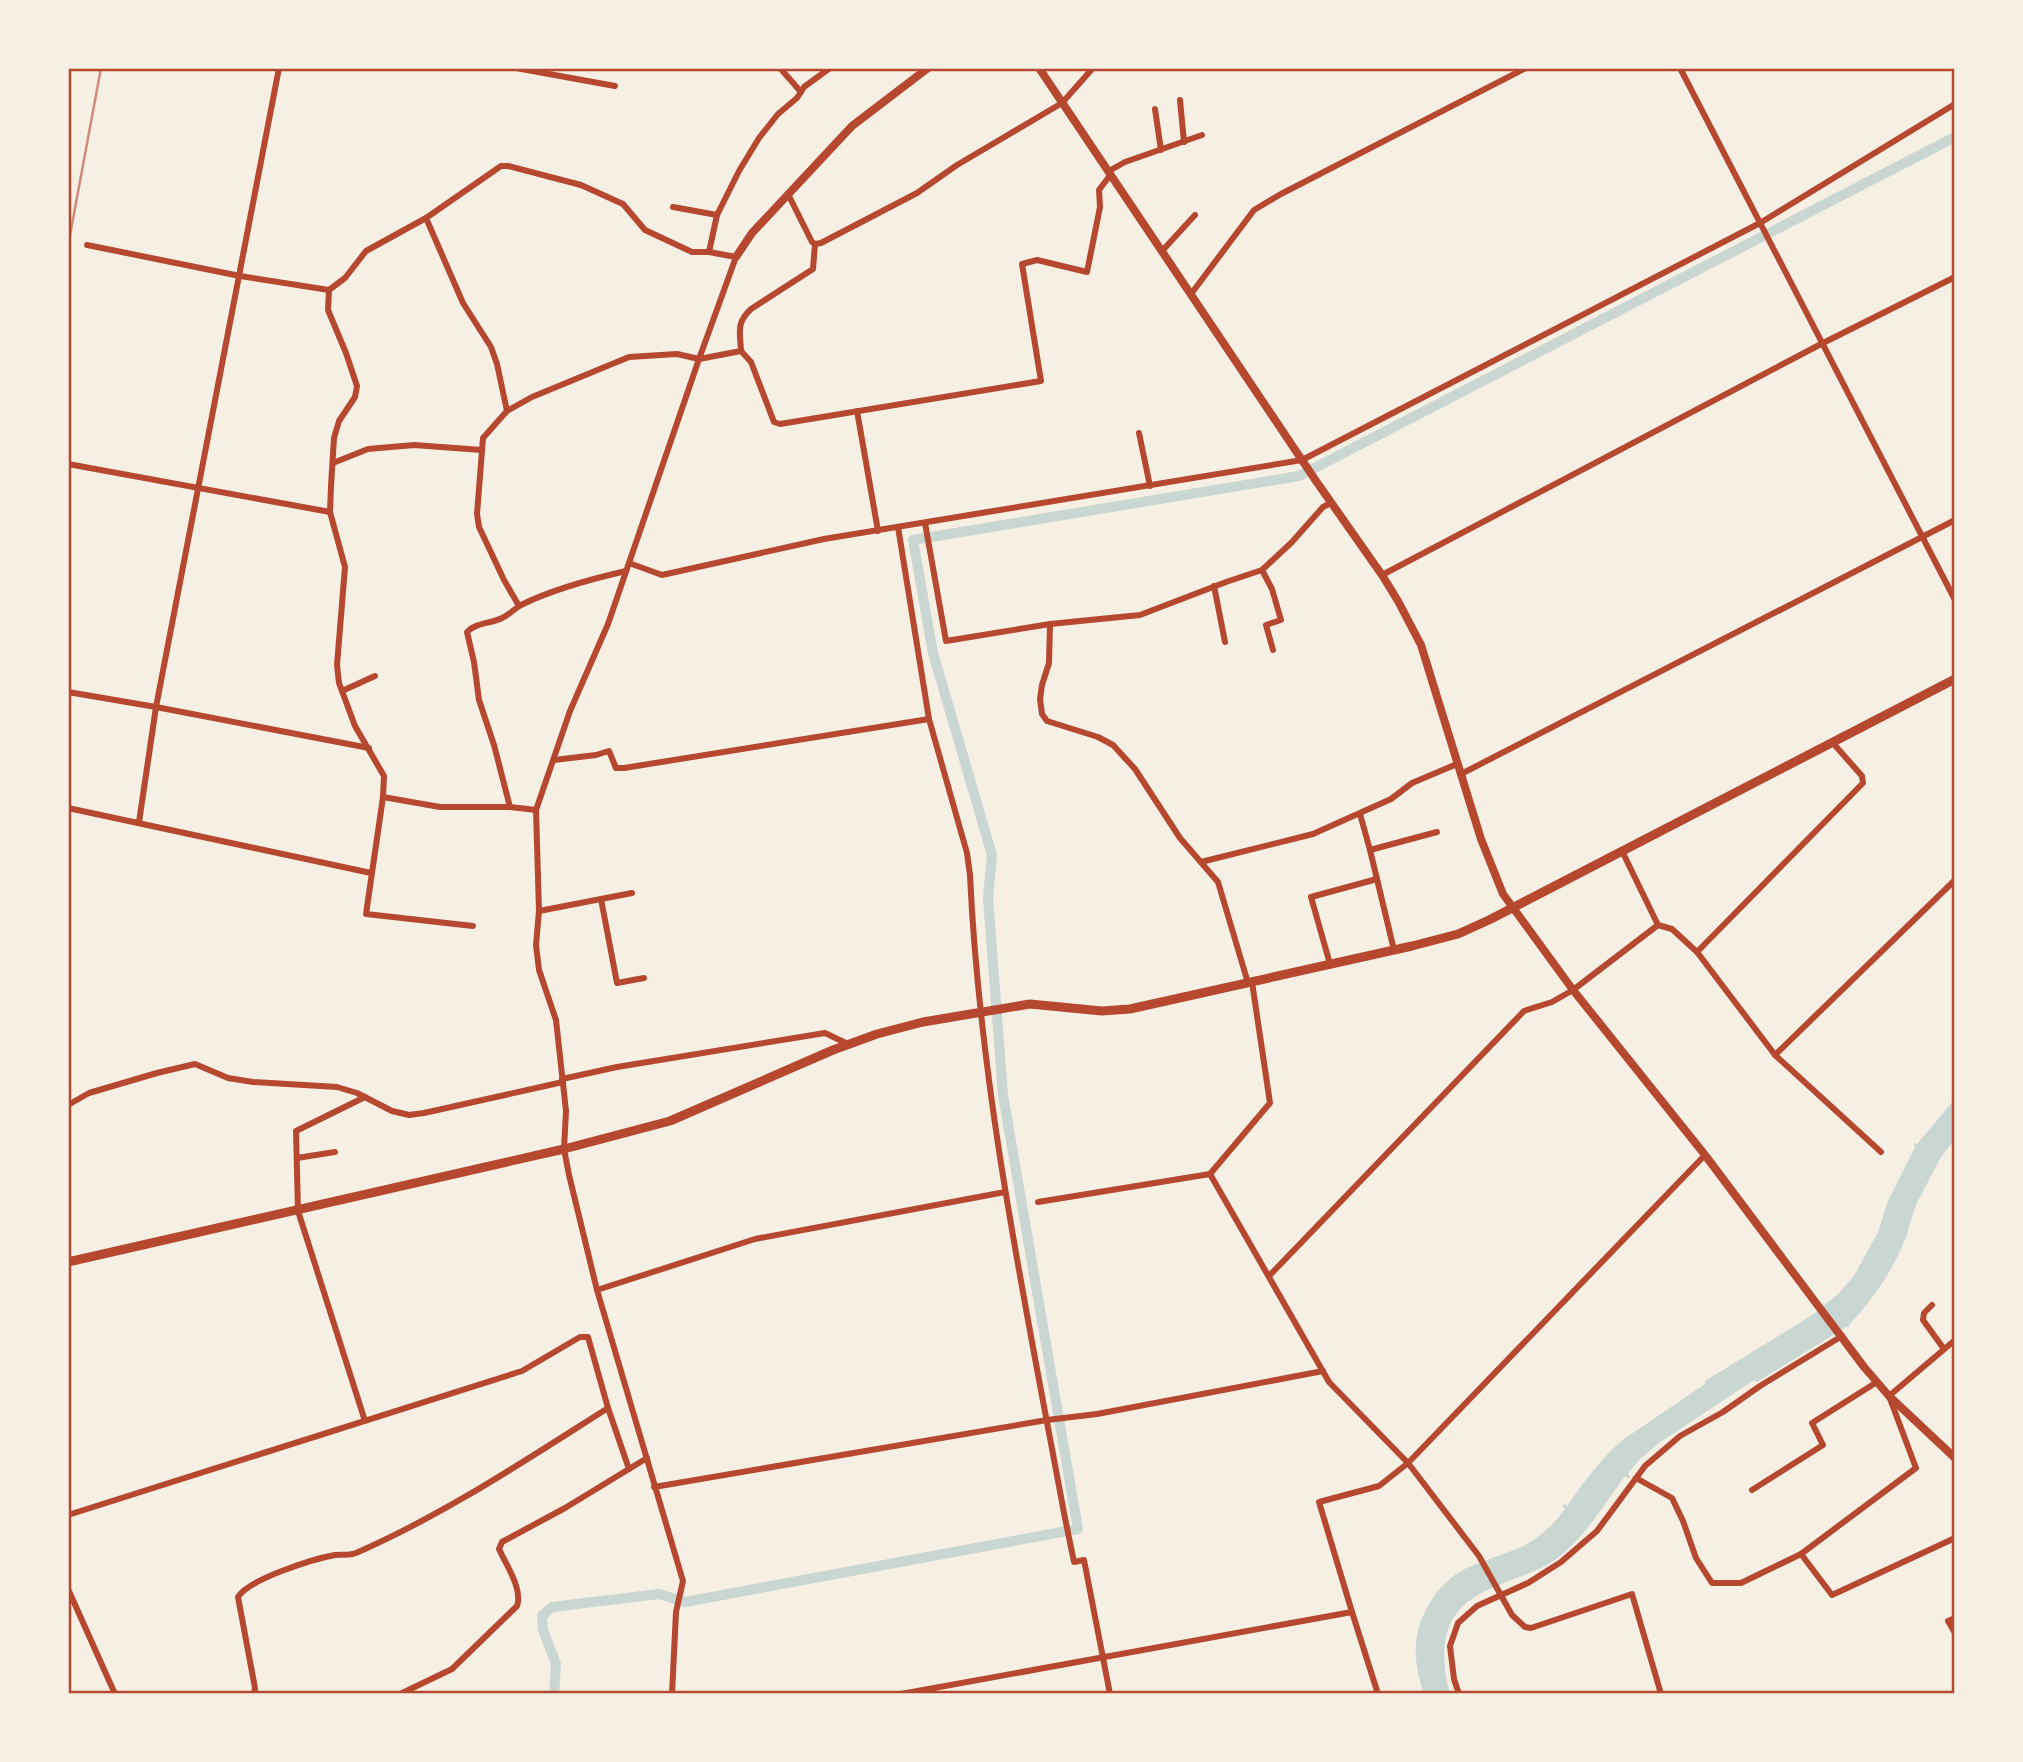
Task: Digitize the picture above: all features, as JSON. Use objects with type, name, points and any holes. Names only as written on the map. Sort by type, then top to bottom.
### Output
[{"type":"main road","points":[[68,1262],[564,1149],[670,1121],[848,1045],[923,1022],[1030,1004],[1102,1011],[1129,1009],[1458,934],[1955,679]]},
{"type":"street","points":[[139,822],[156,707],[279,68]]},
{"type":"street","points":[[516,68],[615,86]]},
{"type":"street","points":[[780,68],[801,92]]},
{"type":"street","points":[[709,252],[717,215],[758,138],[778,114],[797,98],[804,87],[830,68]]},
{"type":"street","points":[[673,1694],[676,1612],[683,1581],[597,1290],[564,1149],[566,1111],[556,1020],[539,970],[536,945],[539,911],[536,810],[570,711],[608,624],[736,257],[752,233],[852,126],[928,68]]},
{"type":"street","points":[[1039,68],[1398,601],[1421,645],[1481,839],[1503,894],[1573,990],[1706,1154],[1877,1382],[1955,1458]]},
{"type":"street","points":[[815,244],[917,193],[957,165],[1062,103],[1093,68]]},
{"type":"street","points":[[1191,294],[1254,210],[1526,68]]},
{"type":"street","points":[[1679,68],[1955,600]]},
{"type":"street","points":[[1180,100],[1184,142]]},
{"type":"street","points":[[629,563],[662,575],[771,550],[898,527],[1303,462],[1760,223],[1955,104]]},
{"type":"street","points":[[1155,109],[1161,150]]},
{"type":"street","points":[[788,194],[815,244],[813,269],[751,309],[743,316],[740,324],[741,351],[751,362],[774,422],[780,424],[1041,381],[1022,264],[1037,260],[1087,272],[1100,207],[1099,190],[1110,173],[1125,162],[1202,135]]},
{"type":"street","points":[[87,245],[240,276],[329,290],[345,278],[366,251],[426,218],[501,166],[508,166],[581,185],[623,204],[645,230],[692,252],[736,257]]},
{"type":"street","points":[[673,207],[717,215]]},
{"type":"street","points":[[1162,251],[1195,215]]},
{"type":"street","points":[[426,218],[463,303],[491,347],[507,411]]},
{"type":"street","points":[[1382,575],[1823,343],[1955,277]]},
{"type":"street","points":[[329,290],[328,310],[357,386],[355,397],[340,421],[334,438],[330,512],[345,566],[337,665],[339,683],[355,726],[384,776],[366,914],[473,926]]},
{"type":"street","points":[[519,606],[479,527],[477,514],[483,438],[507,411],[532,397],[629,358],[677,354],[699,359],[741,351]]},
{"type":"street","points":[[857,411],[878,531]]},
{"type":"street","points":[[1139,433],[1150,485]]},
{"type":"street","points":[[334,463],[368,449],[414,446],[482,450]]},
{"type":"street","points":[[68,464],[330,512]]},
{"type":"street","points":[[925,523],[946,642],[1050,624],[1140,615],[1262,570],[1323,507],[1331,503]]},
{"type":"street","points":[[1461,774],[1955,520]]},
{"type":"street","points":[[898,527],[929,719],[967,853],[1005,1192],[1072,1553],[1074,1562],[1084,1560],[1110,1694]]},
{"type":"street","points":[[1262,570],[1272,589],[1280,620],[1266,625],[1273,650]]},
{"type":"street","points":[[510,807],[479,700],[467,632],[472,626],[501,618],[519,606],[597,578],[626,571]]},
{"type":"street","points":[[1214,586],[1225,642]]},
{"type":"street","points":[[1038,1202],[1210,1174],[1270,1102],[1250,982],[1218,882],[1181,838],[1135,769],[1113,745],[1098,737],[1047,721],[1041,713],[1042,685],[1049,663],[1050,624]]},
{"type":"street","points":[[342,691],[375,676]]},
{"type":"street","points":[[68,692],[369,748]]},
{"type":"street","points":[[554,760],[609,751],[616,768],[624,768],[929,719]]},
{"type":"street","points":[[1697,952],[1863,783],[1862,776],[1832,742]]},
{"type":"street","points":[[1201,862],[1313,834],[1391,799],[1412,783],[1457,764]]},
{"type":"street","points":[[383,797],[440,807],[510,807],[536,810]]},
{"type":"street","points":[[68,808],[371,873]]},
{"type":"street","points":[[1360,814],[1394,950]]},
{"type":"street","points":[[1370,850],[1437,832]]},
{"type":"street","points":[[1622,850],[1658,925],[1671,929],[1697,952],[1775,1055],[1881,1152]]},
{"type":"street","points":[[1330,964],[1311,898],[1377,879]]},
{"type":"street","points":[[1775,1055],[1955,880]]},
{"type":"street","points":[[539,911],[632,892]]},
{"type":"street","points":[[601,899],[617,983],[644,978]]},
{"type":"street","points":[[1270,1275],[1524,1011],[1552,1002],[1573,990],[1658,925]]},
{"type":"street","points":[[68,1105],[89,1093],[195,1064],[228,1078],[337,1087],[392,1111],[408,1115],[617,1067],[824,1033],[848,1045]]},
{"type":"street","points":[[365,1097],[296,1130],[298,1210],[365,1420]]},
{"type":"street","points":[[297,1158],[335,1152]]},
{"type":"street","points":[[1378,1694],[1319,1502],[1378,1486],[1408,1463],[1706,1154]]},
{"type":"street","points":[[1210,1174],[1329,1382],[1408,1463],[1479,1556],[1512,1615],[1525,1627],[1531,1628],[1632,1594],[1661,1694]]},
{"type":"street","points":[[597,1290],[755,1239],[1005,1192]]},
{"type":"street","points":[[1932,1305],[1924,1313],[1923,1320],[1944,1349]]},
{"type":"street","points":[[1459,1694],[1454,1679],[1450,1646],[1458,1623],[1477,1606],[1500,1593],[1528,1583],[1561,1562],[1597,1531],[1645,1466],[1680,1436],[1723,1412],[1842,1336]]},
{"type":"street","points":[[68,1515],[522,1371],[580,1337],[588,1337],[629,1469]]},
{"type":"street","points":[[1889,1396],[1955,1340]]},
{"type":"street","points":[[654,1487],[1047,1420],[1097,1414],[1322,1371]]},
{"type":"street","points":[[1752,1490],[1823,1445],[1812,1423],[1877,1382]]},
{"type":"street","points":[[1636,1478],[1672,1498],[1696,1558],[1712,1583],[1741,1583],[1801,1554],[1916,1468],[1889,1396]]},
{"type":"street","points":[[254,1694],[238,1597],[242,1590],[272,1574],[335,1555],[352,1555],[449,1507],[608,1408]]},
{"type":"street","points":[[400,1694],[452,1669],[517,1606],[520,1599],[499,1549],[502,1542],[565,1508],[647,1458]]},
{"type":"street","points":[[1801,1554],[1832,1595],[1955,1538]]},
{"type":"street","points":[[68,1589],[115,1694]]},
{"type":"street","points":[[901,1694],[1352,1612]]},
{"type":"street","points":[[1955,1618],[1948,1621],[1955,1633]]},
{"type":"shaded area","points":[[1955,1099],[1955,1139],[1940,1159],[1922,1193],[1924,1194],[1918,1200],[1906,1237],[1889,1273],[1849,1327],[1757,1382],[1754,1380],[1659,1443],[1628,1473],[1629,1479],[1625,1476],[1566,1551],[1547,1565],[1488,1590],[1465,1604],[1449,1626],[1446,1639],[1445,1666],[1450,1694],[1424,1694],[1417,1666],[1416,1641],[1423,1617],[1440,1589],[1461,1571],[1524,1546],[1544,1532],[1565,1509],[1562,1506],[1567,1506],[1600,1462],[1624,1439],[1705,1384],[1705,1381],[1814,1314],[1839,1293],[1854,1276],[1878,1232],[1888,1201],[1915,1147],[1914,1143],[1917,1144]]},
{"type":"waterway","points":[[554,1694],[556,1664],[543,1630],[542,1616],[552,1607],[659,1594],[685,1602],[1078,1529],[1003,1095],[988,898],[992,855],[933,653],[913,540],[1299,476],[1955,137]]},
{"type":"railway","points":[[68,246],[101,68]]}]
